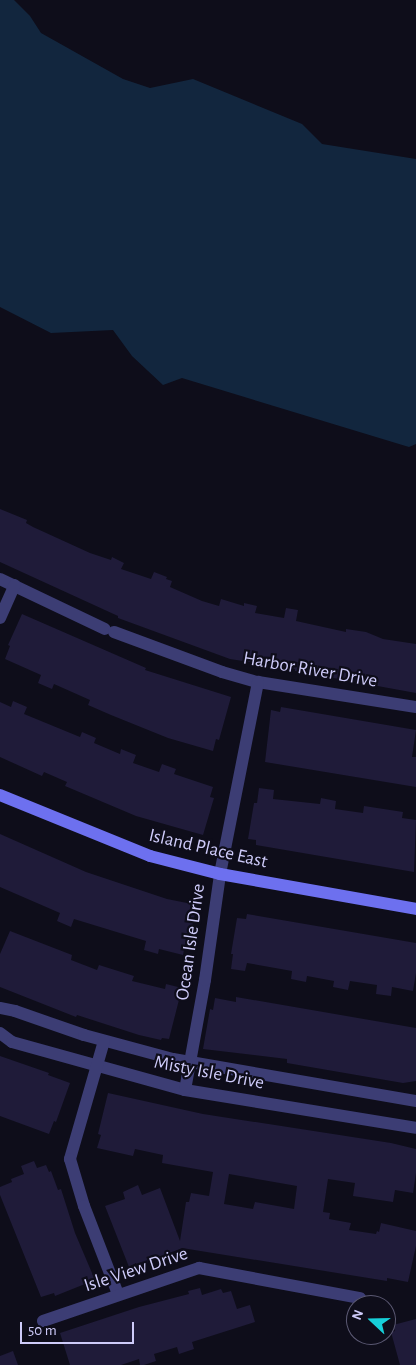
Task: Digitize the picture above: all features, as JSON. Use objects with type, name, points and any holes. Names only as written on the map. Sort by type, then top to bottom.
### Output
[{"type":"street","name":"Harbor River Drive","points":[[0,579],[109,630],[213,668],[258,682],[416,707]]},
{"type":"street","points":[[0,618],[15,585]]},
{"type":"street","name":"Ocean Isle Drive","points":[[185,1090],[192,1062],[220,874],[258,682]]},
{"type":"street","name":"Island Place East","points":[[0,795],[150,856],[220,874],[416,909]]},
{"type":"street","name":"Misty Isle Drive","points":[[0,1008],[15,1011],[104,1041],[192,1062],[416,1101]]},
{"type":"street","name":"Misty Isle Drive","points":[[0,1033],[12,1042],[185,1090],[416,1128]]},
{"type":"street","points":[[104,1041],[70,1159],[84,1206],[118,1294]]},
{"type":"street","name":"Isle View Drive","points":[[43,1321],[199,1268],[346,1295]]},
{"type":"water","points":[[0,0],[14,0],[30,16],[41,33],[123,79],[150,88],[193,79],[302,124],[322,144],[416,159],[416,444],[409,447],[182,378],[163,385],[132,356],[113,330],[51,333],[0,307]]},
{"type":"building","points":[[0,509],[27,520],[26,523],[33,527],[90,553],[111,560],[112,557],[124,563],[121,569],[151,579],[154,572],[167,577],[166,579],[172,581],[170,587],[202,601],[219,606],[221,599],[244,606],[244,603],[257,606],[255,613],[284,618],[286,608],[298,610],[296,621],[346,632],[346,629],[366,632],[383,639],[416,644],[416,693],[295,671],[295,669],[230,659],[118,618],[118,616],[0,562]]},
{"type":"building","points":[[22,614],[146,668],[145,670],[231,697],[219,740],[216,739],[213,751],[168,738],[111,715],[88,705],[90,700],[54,684],[52,689],[38,683],[41,675],[5,659],[10,646],[8,645]]},
{"type":"building","points":[[13,701],[27,707],[24,714],[80,737],[82,732],[96,738],[94,743],[120,754],[121,749],[136,755],[133,763],[159,772],[162,764],[176,769],[174,774],[213,787],[210,797],[214,798],[203,835],[136,816],[65,786],[67,782],[44,772],[42,776],[0,757],[0,702],[11,707]]},
{"type":"building","points":[[281,707],[416,730],[412,757],[416,757],[416,787],[265,762],[271,710],[280,712]]},
{"type":"building","points":[[259,788],[274,790],[273,799],[320,804],[321,798],[336,801],[335,809],[363,813],[364,806],[403,812],[402,818],[416,820],[414,872],[256,845],[256,840],[248,839],[254,803],[257,803]]},
{"type":"building","points":[[0,834],[86,872],[167,899],[197,905],[188,944],[185,944],[183,955],[159,949],[158,954],[144,950],[146,941],[74,919],[71,927],[57,921],[60,913],[0,887]]},
{"type":"building","points":[[247,914],[416,943],[416,973],[413,991],[392,987],[391,996],[376,994],[377,985],[350,981],[348,990],[333,987],[334,981],[307,976],[306,982],[291,979],[292,971],[247,963],[245,971],[231,969],[233,954],[231,954],[237,918],[246,919]]},
{"type":"building","points":[[10,931],[72,955],[71,960],[97,970],[99,965],[134,976],[132,981],[165,989],[166,984],[182,988],[169,1039],[162,1038],[161,1040],[139,1035],[77,1015],[76,1017],[0,987],[0,954]]},
{"type":"building","points":[[236,997],[416,1028],[416,1081],[403,1083],[287,1063],[287,1059],[203,1049],[210,1009],[213,1010],[215,998],[236,1002]]},
{"type":"building","points":[[0,1056],[49,1073],[48,1075],[70,1083],[56,1122],[54,1121],[49,1134],[0,1116]]},
{"type":"building","points":[[108,1093],[203,1114],[391,1143],[416,1149],[416,1173],[413,1193],[395,1190],[393,1202],[353,1196],[355,1183],[328,1179],[323,1212],[330,1213],[329,1219],[351,1223],[349,1230],[376,1234],[377,1231],[379,1232],[381,1223],[416,1231],[416,1246],[408,1282],[387,1278],[387,1281],[182,1248],[137,1267],[136,1263],[129,1267],[105,1206],[125,1199],[123,1192],[138,1185],[142,1195],[160,1188],[180,1241],[186,1202],[189,1202],[191,1193],[209,1196],[213,1172],[162,1163],[163,1155],[135,1149],[133,1156],[97,1148],[101,1135],[98,1134]],"holes":[[[229,1174],[297,1186],[294,1209],[255,1202],[253,1209],[224,1204]]]},
{"type":"building","points":[[34,1161],[37,1168],[46,1165],[49,1172],[51,1171],[58,1190],[61,1189],[75,1233],[95,1280],[55,1296],[54,1293],[41,1297],[0,1195],[0,1187],[12,1182],[11,1179],[24,1174],[21,1166]]},
{"type":"building","points":[[200,1288],[202,1295],[221,1289],[223,1293],[231,1291],[237,1309],[250,1305],[255,1322],[192,1342],[194,1349],[179,1354],[177,1347],[154,1354],[156,1361],[144,1365],[140,1365],[139,1359],[121,1365],[70,1365],[60,1333],[139,1307],[189,1294],[188,1291]]},
{"type":"building","points":[[416,1319],[416,1365],[400,1365],[395,1345],[396,1324]]},
{"type":"building","points":[[13,1351],[18,1365],[0,1365],[0,1356]]}]
